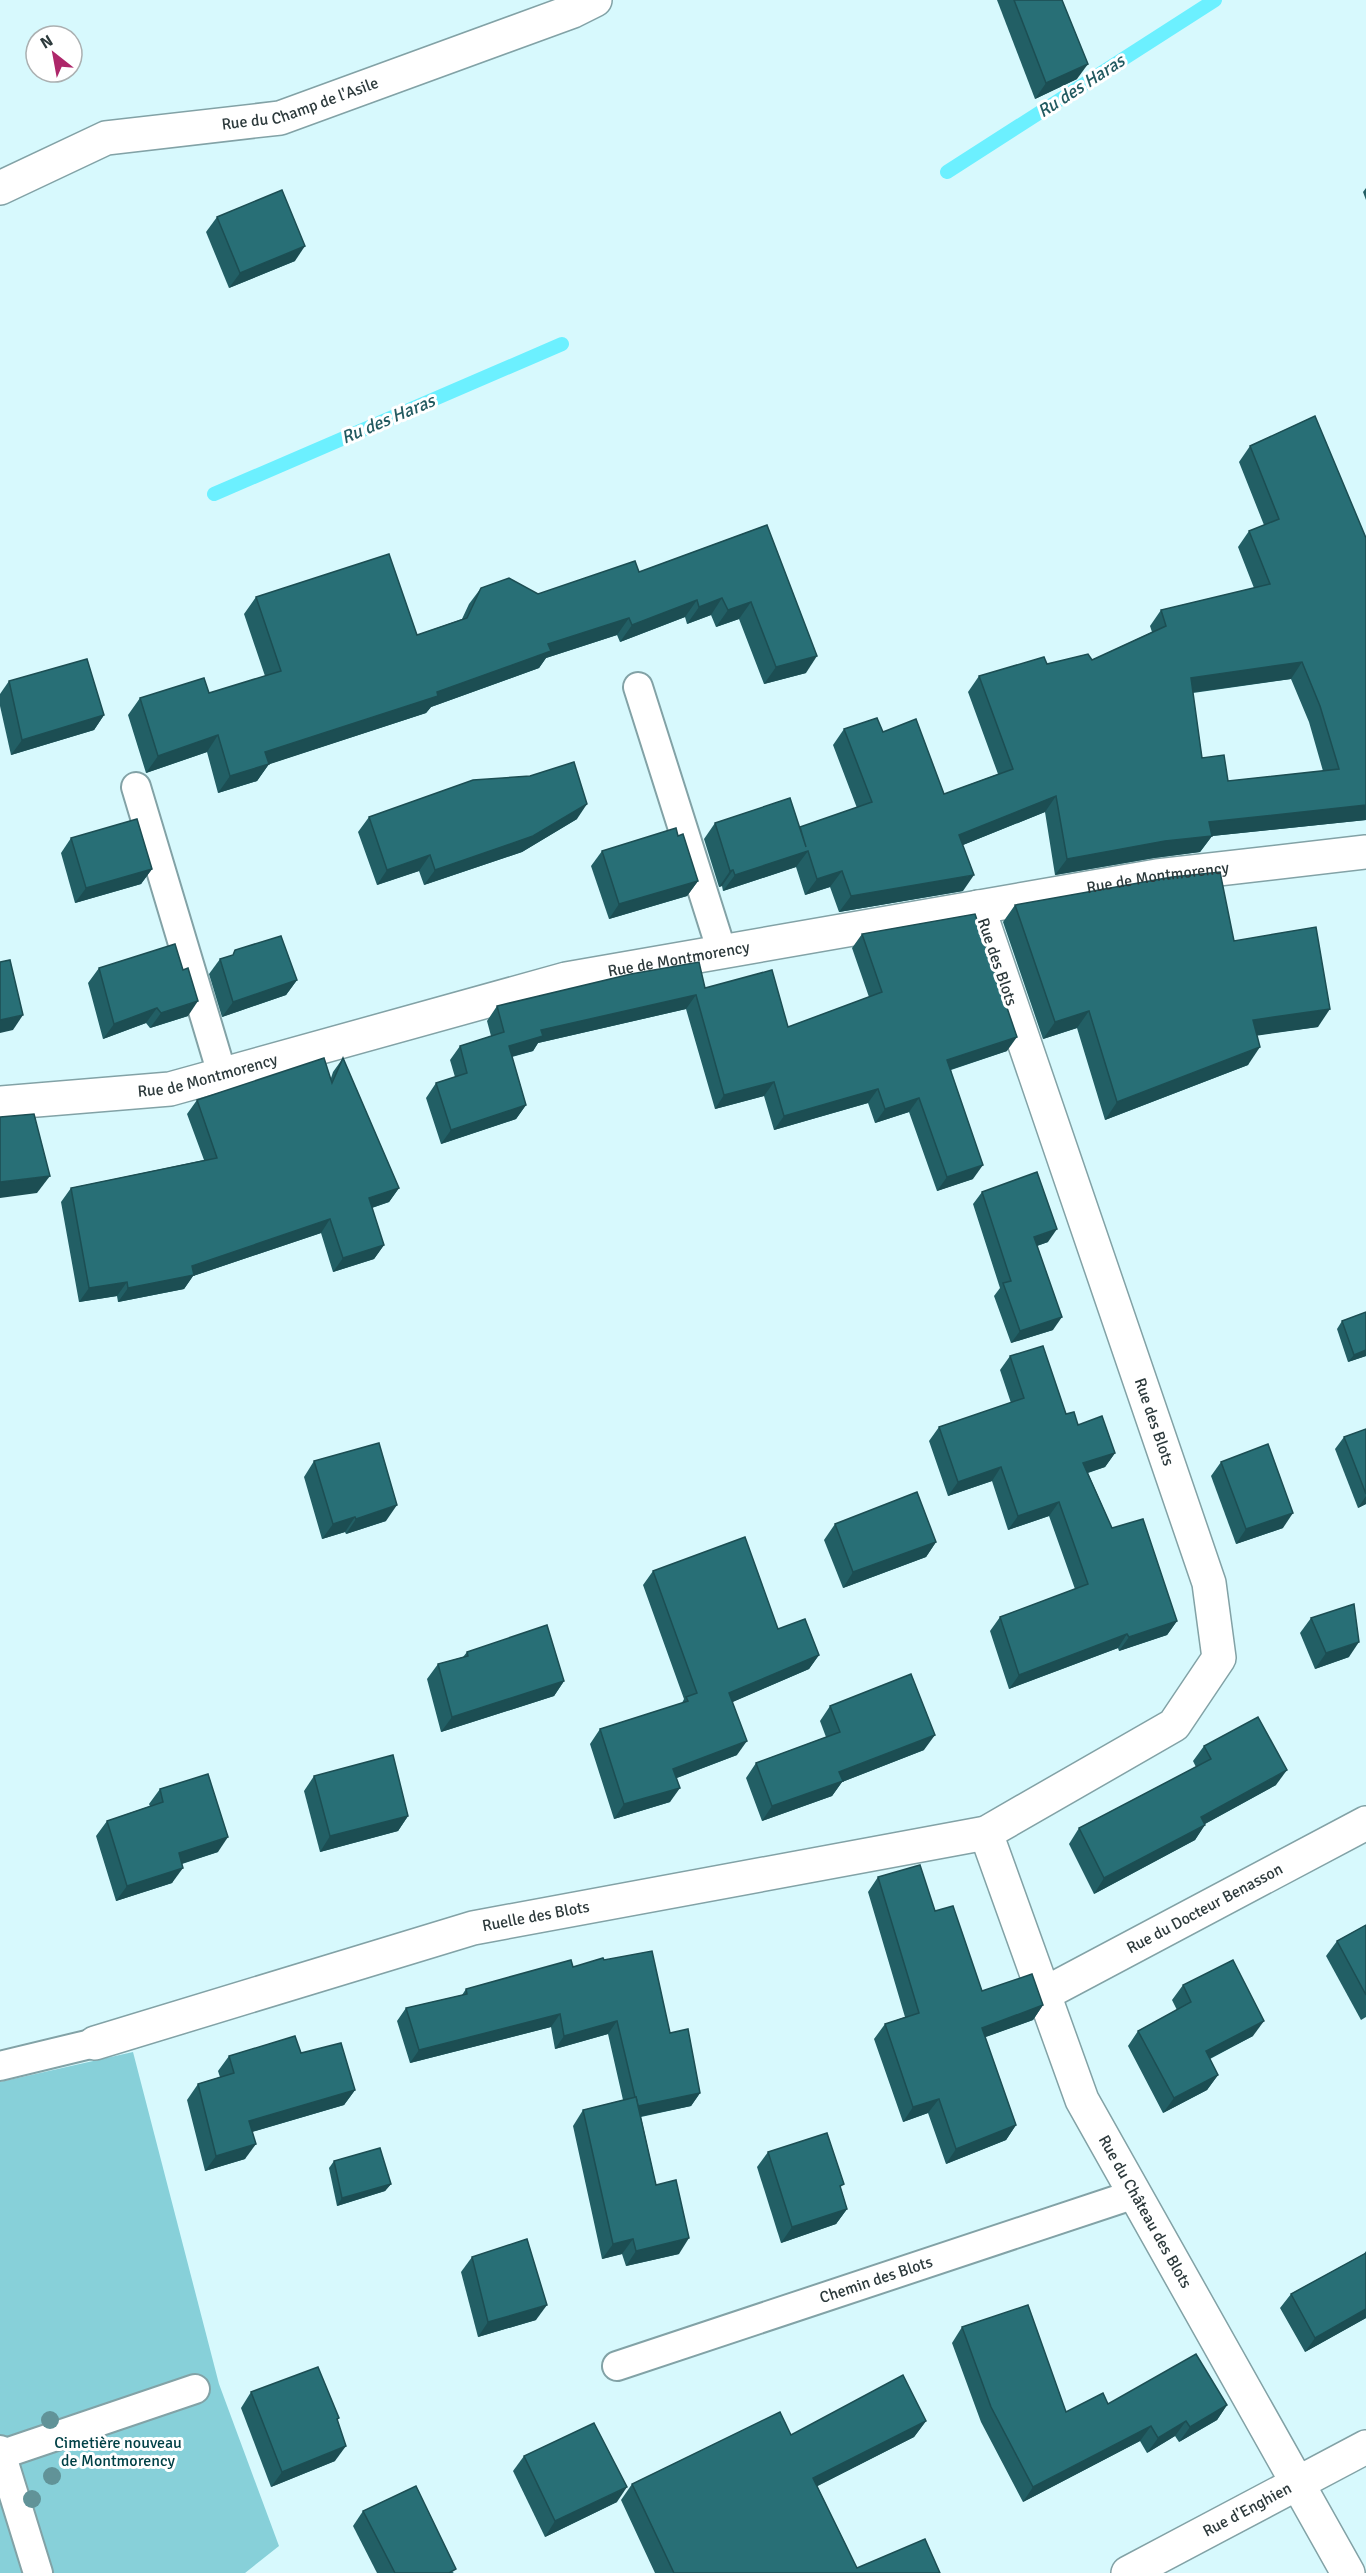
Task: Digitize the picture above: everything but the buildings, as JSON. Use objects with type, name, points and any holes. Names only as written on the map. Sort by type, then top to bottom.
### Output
[{"type":"street","name":"Rue du Champ de l'Asile","points":[[0,188],[106,138],[279,118],[573,11],[595,0]]},
{"type":"street","name":"Rue de Montmorency","points":[[0,1103],[170,1089],[566,979],[1157,876],[1366,852]]},
{"type":"street","name":"Rue des Blots","points":[[978,907],[1209,1583],[1219,1658],[1174,1725],[986,1833]]},
{"type":"street","name":"Rue du Docteur Benasson","points":[[1044,1994],[1366,1823]]},
{"type":"street","name":"Rue du Château des Blots","points":[[986,1833],[1082,2100],[1348,2573]]},
{"type":"street","name":"Ruelle des Blots","points":[[95,2043],[473,1928],[986,1833]]},
{"type":"street","name":"Rue d'Enghien","points":[[1128,2573],[1366,2447]]},
{"type":"lane","points":[[638,687],[722,952]]},
{"type":"lane","points":[[136,787],[222,1074]]},
{"type":"lane","points":[[0,2066],[95,2043]]},
{"type":"lane","name":"Chemin des Blots","points":[[617,2366],[1135,2194]]},
{"type":"lane","points":[[38,2573],[0,2453],[195,2390]]},
{"type":"green space","name":"Cimetière nouveau de Montmorency","points":[[133,2052],[219,2384],[279,2546],[245,2573],[0,2573],[0,2082]]},
{"type":"waterway","name":"Ru des Haras","points":[[947,172],[1215,0]]},
{"type":"waterway","name":"Ru des Haras","points":[[214,494],[562,344]]}]
